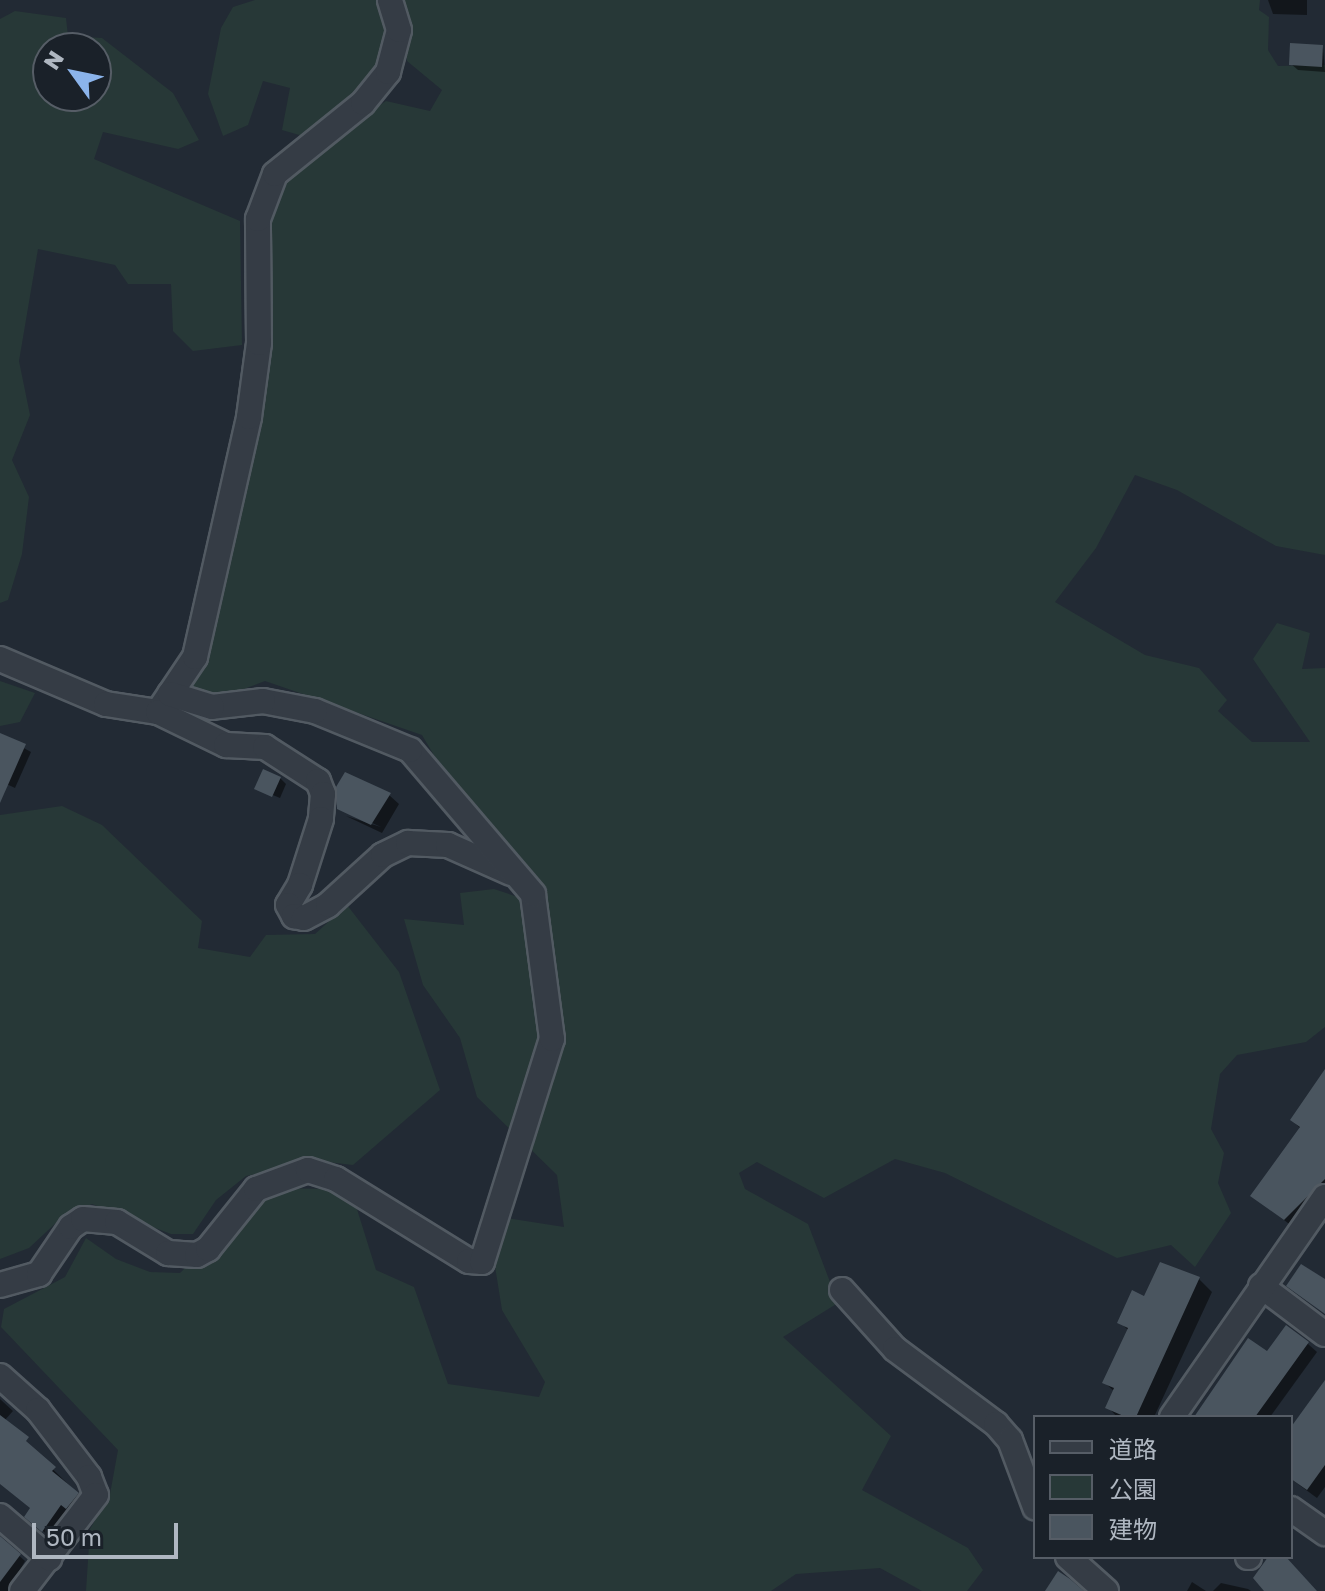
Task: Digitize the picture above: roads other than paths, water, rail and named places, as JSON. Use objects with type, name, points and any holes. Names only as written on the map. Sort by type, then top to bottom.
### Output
[{"type":"street","points":[[164,703],[195,657],[249,417],[259,343],[258,219],[275,174],[363,103],[388,72],[399,30],[390,0]]},
{"type":"street","points":[[0,659],[106,704],[164,703],[212,707],[263,701],[315,711],[410,750],[533,894],[552,1039],[482,1262],[469,1261],[336,1179],[308,1170],[256,1189],[208,1249],[197,1255],[168,1253],[117,1222],[83,1219],[71,1227],[39,1274],[0,1285]]},
{"type":"street","points":[[164,703],[226,745],[265,747],[318,781],[323,794],[321,819],[300,885],[288,905],[294,916],[304,918],[328,905],[383,855],[408,843],[448,845],[517,876]]},
{"type":"street","points":[[1173,1415],[1325,1197]]},
{"type":"street","points":[[1261,1286],[1325,1334]]},
{"type":"street","points":[[842,1290],[895,1349],[996,1424],[1010,1440],[1033,1502]]},
{"type":"street","points":[[0,1376],[38,1410],[89,1477],[96,1495],[22,1591]]},
{"type":"street","points":[[1293,1510],[1325,1533]]},
{"type":"street","points":[[0,1516],[49,1558]]},
{"type":"street","points":[[1070,1559],[1106,1591]]}]
